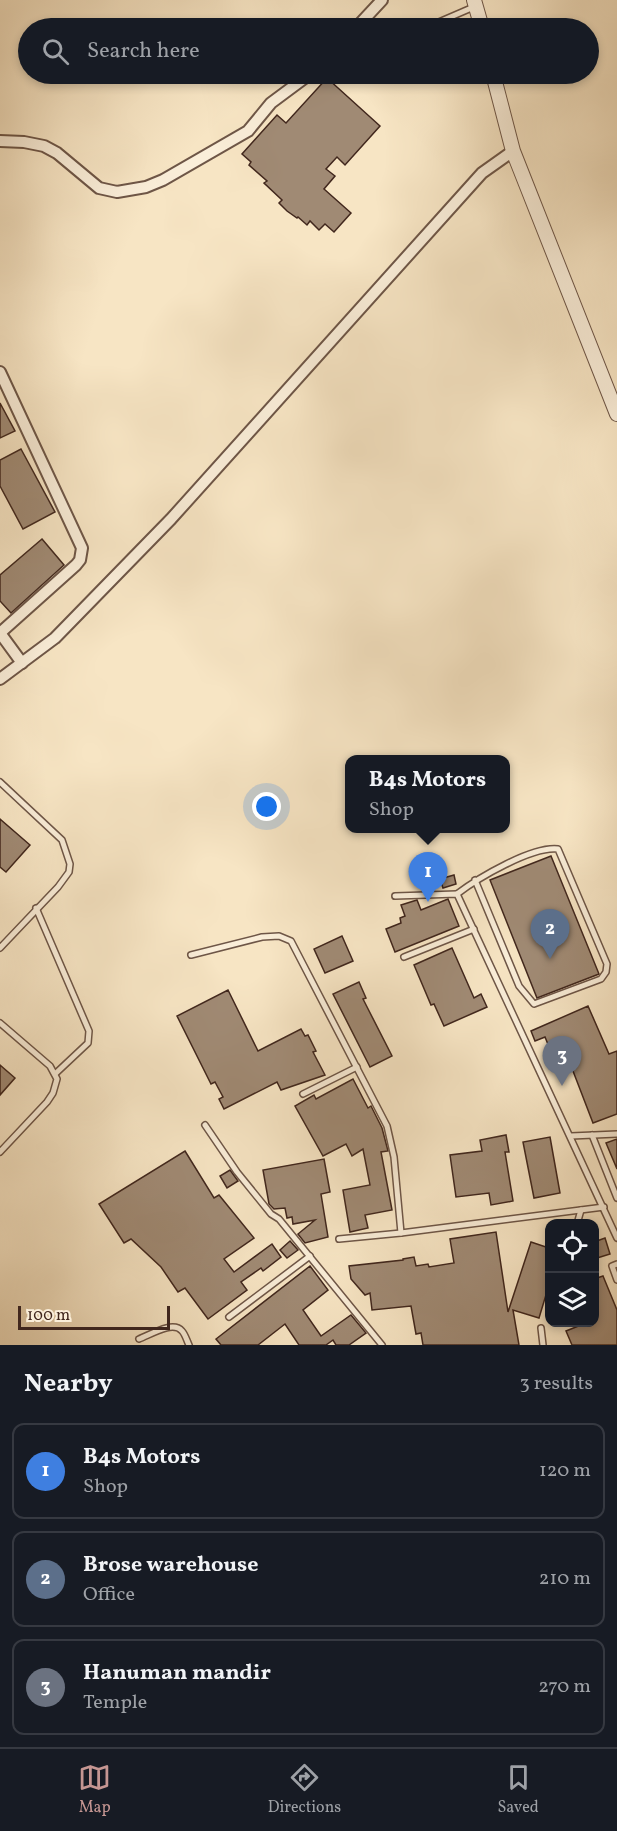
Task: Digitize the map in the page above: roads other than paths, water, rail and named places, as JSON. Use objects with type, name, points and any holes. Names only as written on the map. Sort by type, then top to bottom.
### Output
[{"type":"street","points":[[367,18],[382,0]]},
{"type":"street","points":[[475,3],[479,18]]},
{"type":"street","points":[[0,141],[44,146],[57,153],[99,188],[117,192],[146,187],[163,180],[248,131],[271,103],[297,84]]},
{"type":"street","points":[[496,84],[513,151],[604,376],[617,414]]},
{"type":"street","points":[[0,664],[4,676],[55,638],[171,519],[482,173],[513,151]]},
{"type":"street","points":[[0,372],[82,548],[80,560],[76,565],[0,633],[22,663]]},
{"type":"lane","points":[[445,18],[475,3]]},
{"type":"lane","points":[[0,782],[62,840],[70,858],[69,872],[0,948]]},
{"type":"lane","points":[[395,896],[457,894],[475,880],[522,858],[549,848],[558,849],[607,964],[602,979],[534,1004],[519,986],[475,880]]},
{"type":"lane","points":[[457,894],[617,1239]]},
{"type":"lane","points":[[36,908],[89,1031],[88,1042],[56,1074]]},
{"type":"lane","points":[[404,957],[474,929]]},
{"type":"lane","points":[[191,955],[262,937],[279,936],[291,941],[387,1126],[394,1157],[401,1233]]},
{"type":"lane","points":[[0,1023],[50,1066],[56,1074],[56,1085],[47,1102],[0,1152]]},
{"type":"lane","points":[[303,1094],[357,1067]]},
{"type":"lane","points":[[205,1125],[237,1172],[381,1343],[370,1345]]},
{"type":"lane","points":[[571,1136],[617,1134]]},
{"type":"lane","points":[[592,1135],[617,1198]]},
{"type":"lane","points":[[339,1239],[604,1207]]},
{"type":"lane","points":[[578,1219],[581,1210]]},
{"type":"lane","points":[[229,1317],[310,1256]]},
{"type":"lane","points":[[617,1264],[612,1266],[617,1280]]},
{"type":"lane","points":[[139,1339],[168,1327],[177,1327],[183,1331],[189,1345]]},
{"type":"lane","points":[[541,1328],[543,1345]]},
{"type":"place","name":"B4s Motors","points":[[428,902]]},
{"type":"place","name":"Brose warehouse","points":[[550,959]]},
{"type":"place","name":"Hanuman mandir","points":[[562,1086]]}]
